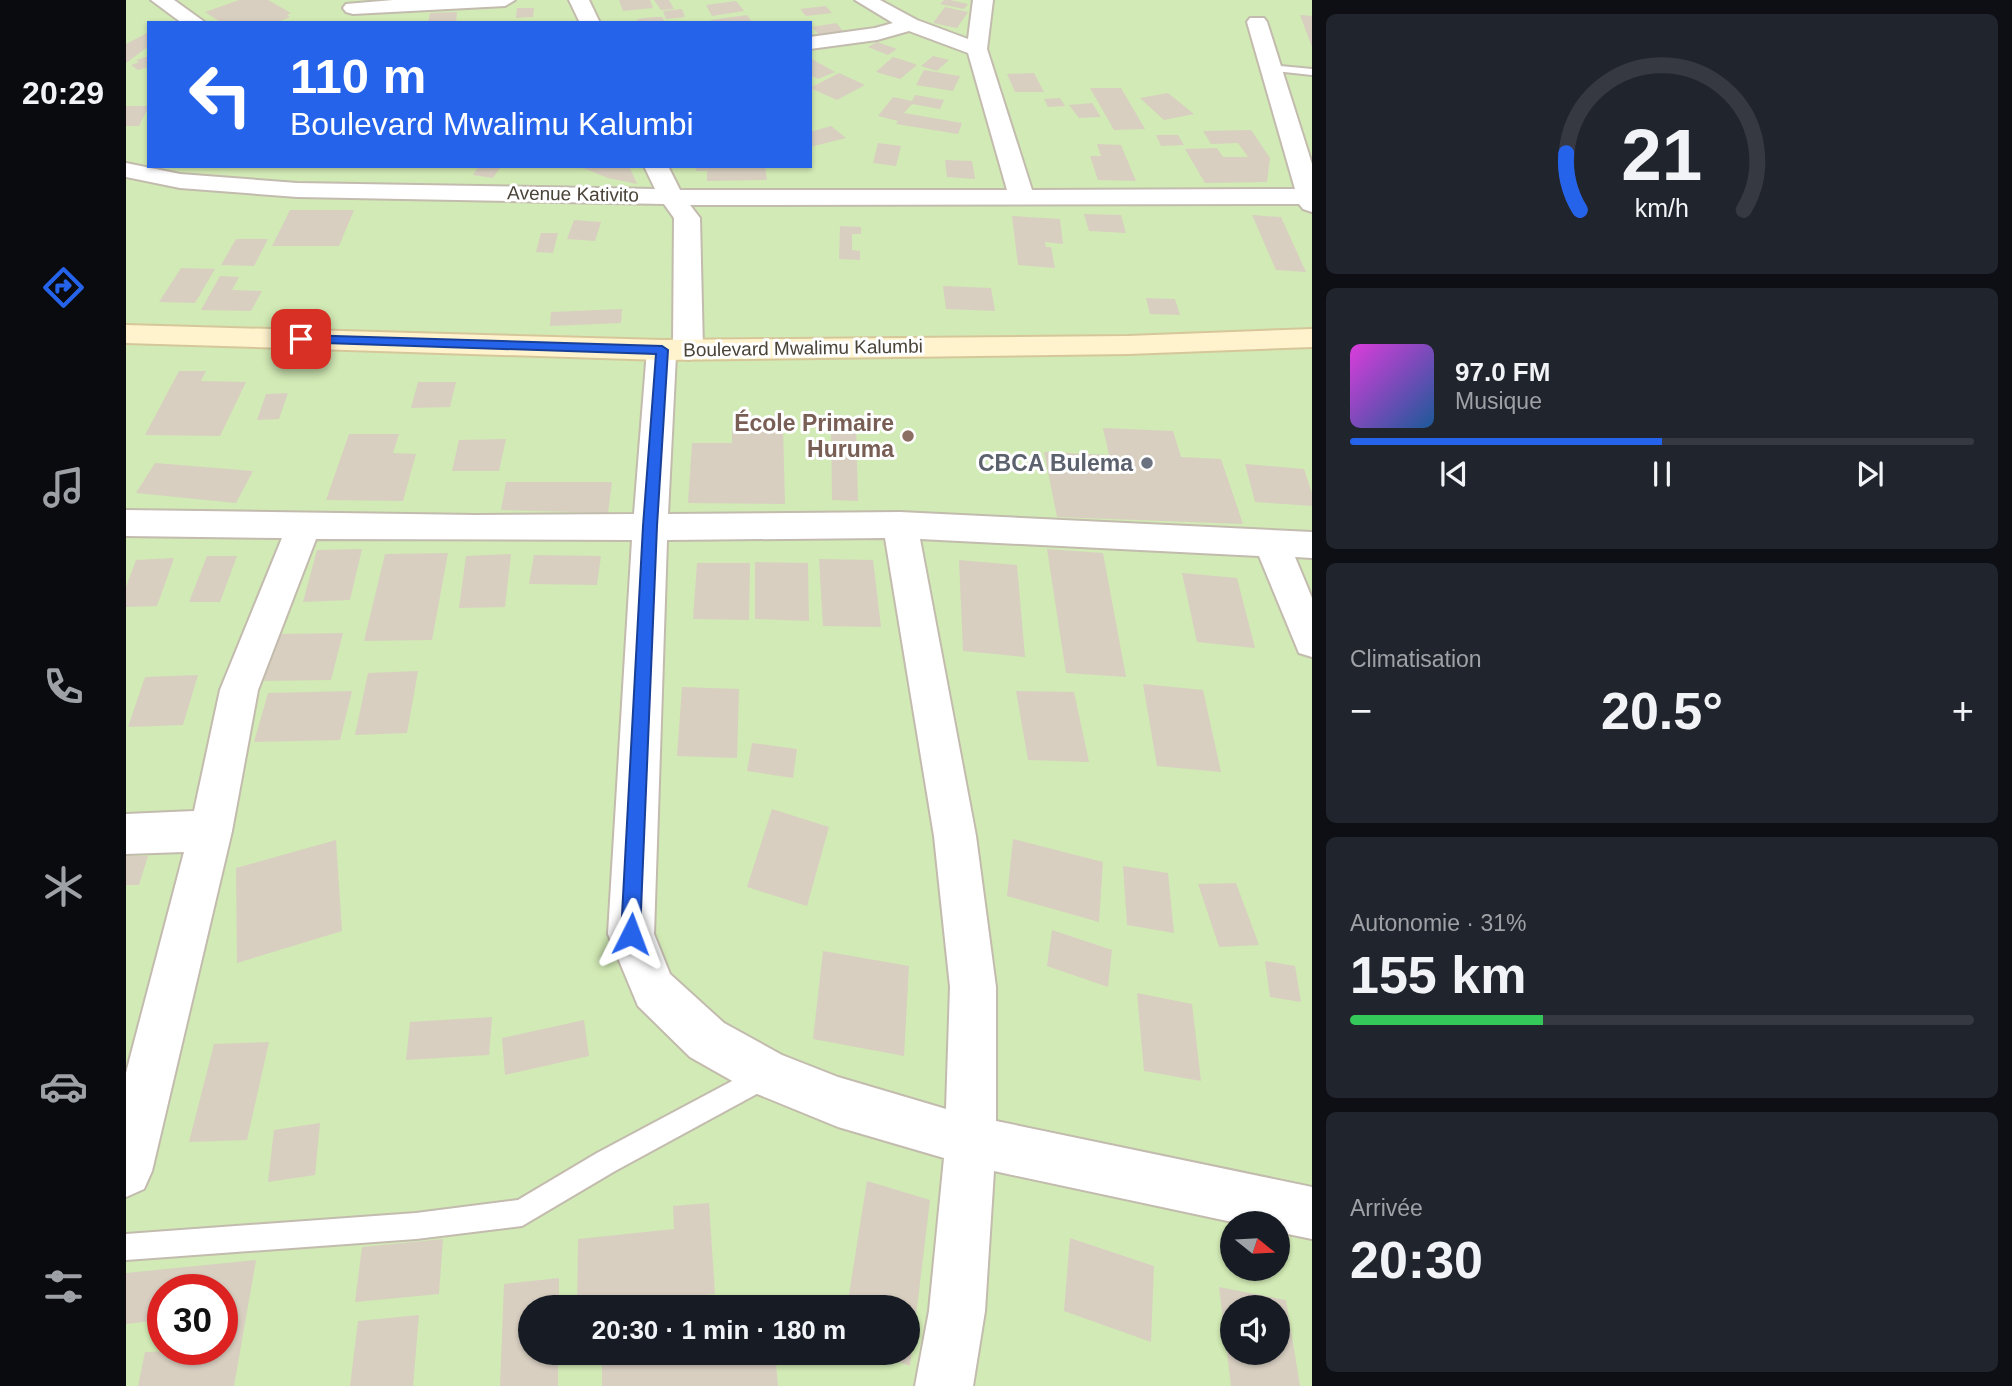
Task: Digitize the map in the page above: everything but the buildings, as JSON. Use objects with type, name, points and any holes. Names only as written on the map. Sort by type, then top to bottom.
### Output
[{"type":"street","points":[[161,0],[193,21]]},
{"type":"street","points":[[336,21],[357,4],[505,0]]},
{"type":"street","points":[[579,0],[589,21]]},
{"type":"street","points":[[865,0],[910,24],[977,49]]},
{"type":"street","points":[[983,0],[977,49],[1022,198]]},
{"type":"street","points":[[1257,22],[1311,199]]},
{"type":"street","points":[[812,43],[877,34],[910,24]]},
{"type":"street","points":[[657,168],[671,197],[687,218],[675,350],[650,526],[631,934],[654,990],[707,1040],[767,1074],[838,1102],[971,1141],[1312,1213]]},
{"type":"street","name":"Avenue Kativito","points":[[126,170],[180,181],[297,190],[671,197],[1311,199]]},
{"type":"street","points":[[552,171],[612,195]]},
{"type":"street","name":"Boulevard Mwalimu Kalumbi","points":[[126,334],[675,350],[1128,345],[1312,338]]},
{"type":"street","points":[[126,523],[476,528],[900,525],[1312,545]]},
{"type":"street","points":[[900,525],[959,863],[973,987],[971,1141],[957,1311],[944,1386]]},
{"type":"street","points":[[126,1171],[211,831],[239,690],[304,526]]},
{"type":"street","points":[[1272,545],[1312,642]]},
{"type":"street","points":[[126,834],[211,831]]},
{"type":"lane","points":[[1270,68],[1312,72]]},
{"type":"lane","points":[[126,1247],[416,1226],[522,1213],[606,1162],[767,1074]]},
{"type":"green space","points":[[126,0],[1312,0],[1312,1386],[126,1386]]},
{"type":"place","name":"École Primaire Huruma","points":[[908,436]]},
{"type":"place","name":"CBCA Bulema","points":[[1147,463]]},
{"type":"route","points":[[301,339],[662,350],[650,526],[631,934]]}]
